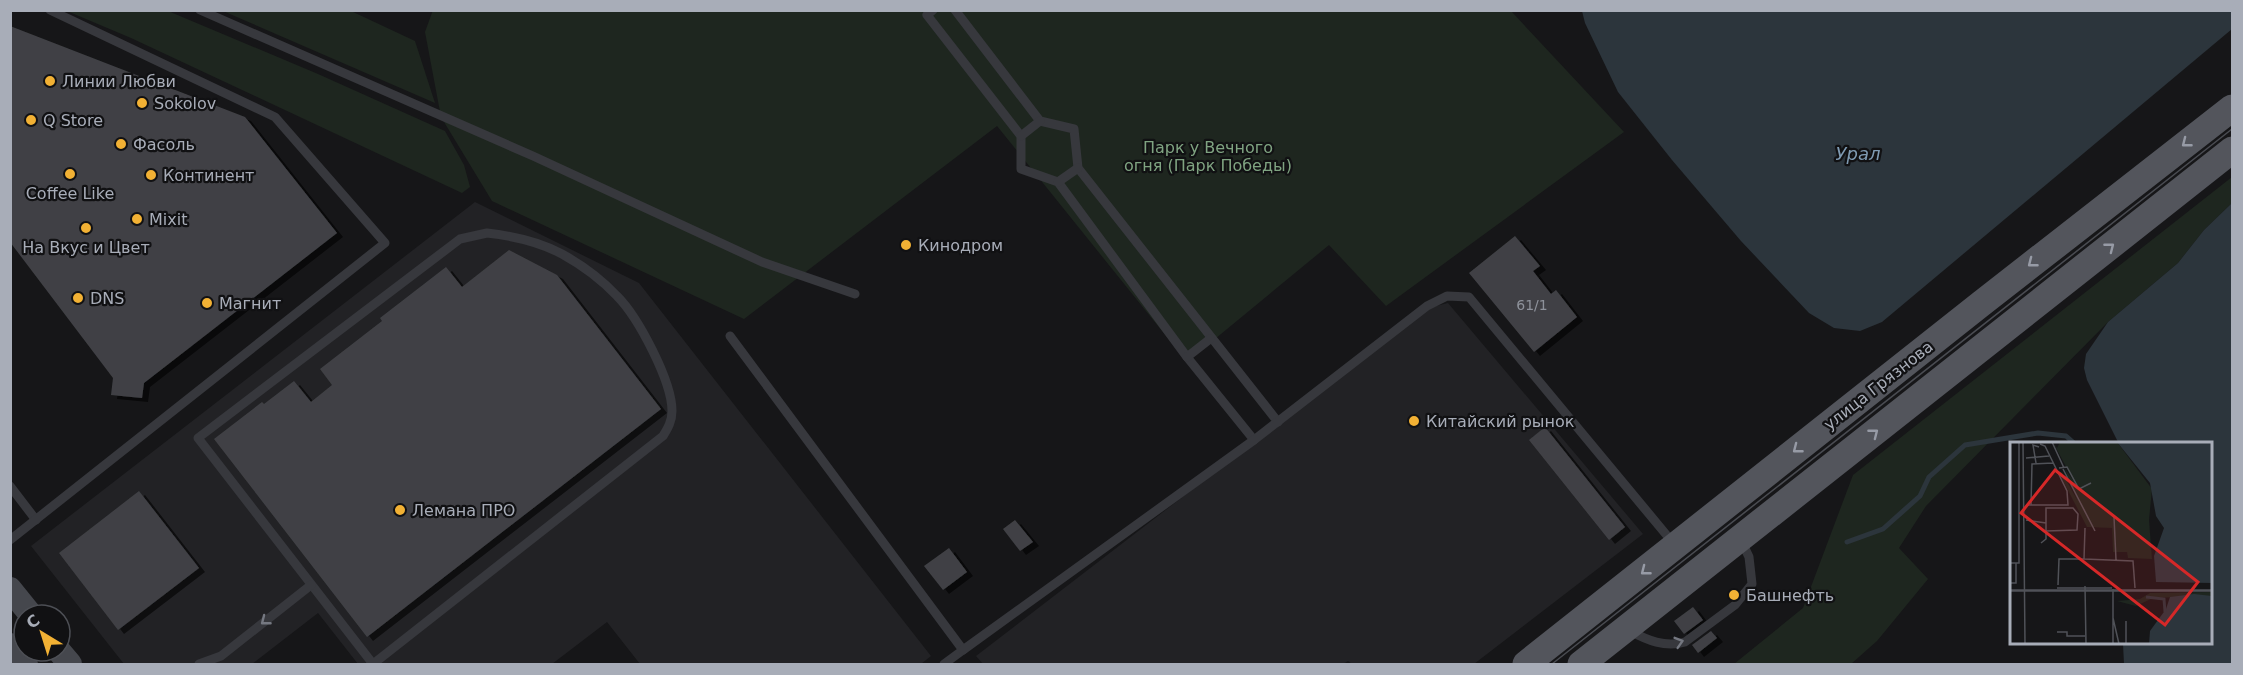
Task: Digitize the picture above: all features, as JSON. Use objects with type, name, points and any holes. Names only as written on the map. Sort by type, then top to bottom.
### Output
[{"type":"main road","name":"улица Грязнова","points":[[1526,664],[2232,108]]},
{"type":"main road","points":[[1581,664],[2232,150]]},
{"type":"main road","points":[[10,589],[21,603]]},
{"type":"main road","points":[[10,645],[26,664]]},
{"type":"lane","points":[[10,540],[385,243],[275,117],[50,10]]},
{"type":"lane","points":[[200,10],[532,156],[762,262],[855,294]]},
{"type":"lane","points":[[933,10],[927,15],[1021,136],[1021,169],[1058,182],[1187,357],[1254,440]]},
{"type":"lane","points":[[955,10],[1040,121],[1074,129],[1078,168],[1210,339],[1278,422]]},
{"type":"lane","points":[[1021,136],[1040,121]]},
{"type":"lane","points":[[1058,182],[1078,168]]},
{"type":"lane","points":[[487,233],[522,238],[561,253],[592,273],[619,297],[648,342],[667,383],[672,409],[671,423],[663,436],[373,664],[311,585],[198,438],[460,239],[487,233]]},
{"type":"lane","points":[[944,664],[1254,440],[1427,306],[1447,296],[1469,297],[1675,546]]},
{"type":"lane","points":[[730,336],[963,650]]},
{"type":"lane","points":[[1187,357],[1210,339]]},
{"type":"lane","points":[[10,486],[36,519]]},
{"type":"lane","points":[[1625,629],[1645,639],[1668,645],[1678,644],[1735,606],[1752,584],[1749,557],[1740,539]]},
{"type":"lane","points":[[199,664],[221,656],[311,585]]},
{"type":"shaded area","points":[[475,202],[639,283],[931,656],[921,664],[640,664],[607,622],[552,664],[358,664],[318,613],[252,664],[124,664],[31,546]]},
{"type":"shaded area","name":"Китайский рынок","points":[[1448,303],[1643,534],[1474,664],[1352,664],[1348,661],[1343,664],[983,664],[976,656],[1428,308]]},
{"type":"green space","name":"Парк у Вечного огня (Парк Победы)","points":[[433,10],[1511,11],[1624,132],[1386,306],[1329,245],[1187,362],[997,126],[744,319],[492,201],[441,117],[425,32]]},
{"type":"green space","points":[[67,11],[168,11],[318,74],[445,131],[464,165],[470,187],[462,193],[131,38]]},
{"type":"green space","points":[[223,11],[351,11],[415,41],[435,103]]},
{"type":"green space","points":[[2232,177],[2232,203],[2204,230],[2178,263],[2108,322],[1926,506],[1899,548],[1928,579],[1877,641],[1851,664],[1734,664],[1803,608],[1853,475]]},
{"type":"water","name":"Урал","points":[[2232,10],[2232,29],[1882,322],[1860,331],[1834,328],[1809,313],[1741,241],[1618,92],[1585,23],[1582,11]]},
{"type":"water","points":[[2232,203],[2232,664],[2124,664],[2123,645],[2213,645],[2213,442],[2118,442],[2087,380],[2084,368],[2086,354],[2108,322],[2178,263],[2204,230]]},
{"type":"building","name":"Континент","points":[[10,26],[245,117],[337,233],[144,383],[142,398],[111,395],[113,378],[10,242]]},
{"type":"building","points":[[1515,236],[1540,266],[1533,271],[1551,294],[1556,290],[1577,317],[1534,352],[1469,273]]},
{"type":"building","name":"Лемана ПРО","points":[[509,250],[557,275],[661,409],[367,637],[214,439],[294,381],[311,402],[332,385],[320,369],[382,321],[380,318],[446,267],[462,287]]},
{"type":"building","points":[[1545,427],[1625,527],[1609,540],[1529,440]]},
{"type":"building","points":[[139,491],[199,568],[118,630],[59,553]]},
{"type":"building","points":[[1015,520],[1033,542],[1020,551],[1003,529]]},
{"type":"building","points":[[949,548],[967,572],[943,590],[924,566]]},
{"type":"building","points":[[1693,607],[1703,620],[1684,634],[1674,621]]},
{"type":"building","points":[[1711,631],[1717,638],[1698,653],[1692,645]]},
{"type":"waterway","points":[[1847,542],[1883,529],[1920,496],[1929,477],[1965,445],[2038,433],[2066,436],[2073,442]]},
{"type":"tram line","points":[[1552,664],[2232,129]]},
{"type":"place","name":"Линии Любви","points":[[50,81]]},
{"type":"place","name":"Sokolov","points":[[142,103]]},
{"type":"place","name":"Q Store","points":[[31,120]]},
{"type":"place","name":"Фасоль","points":[[121,144]]},
{"type":"place","name":"Coffee Like","points":[[70,174]]},
{"type":"place","name":"Континент","points":[[151,175]]},
{"type":"place","name":"Mixit","points":[[137,219]]},
{"type":"place","name":"На Вкус и Цвет","points":[[86,228]]},
{"type":"place","name":"Кинодром","points":[[906,245]]},
{"type":"place","name":"DNS","points":[[78,298]]},
{"type":"place","name":"Магнит","points":[[207,303]]},
{"type":"place","name":"Китайский рынок","points":[[1414,421]]},
{"type":"place","name":"Лемана ПРО","points":[[400,510]]},
{"type":"place","name":"Башнефть","points":[[1734,595]]}]
